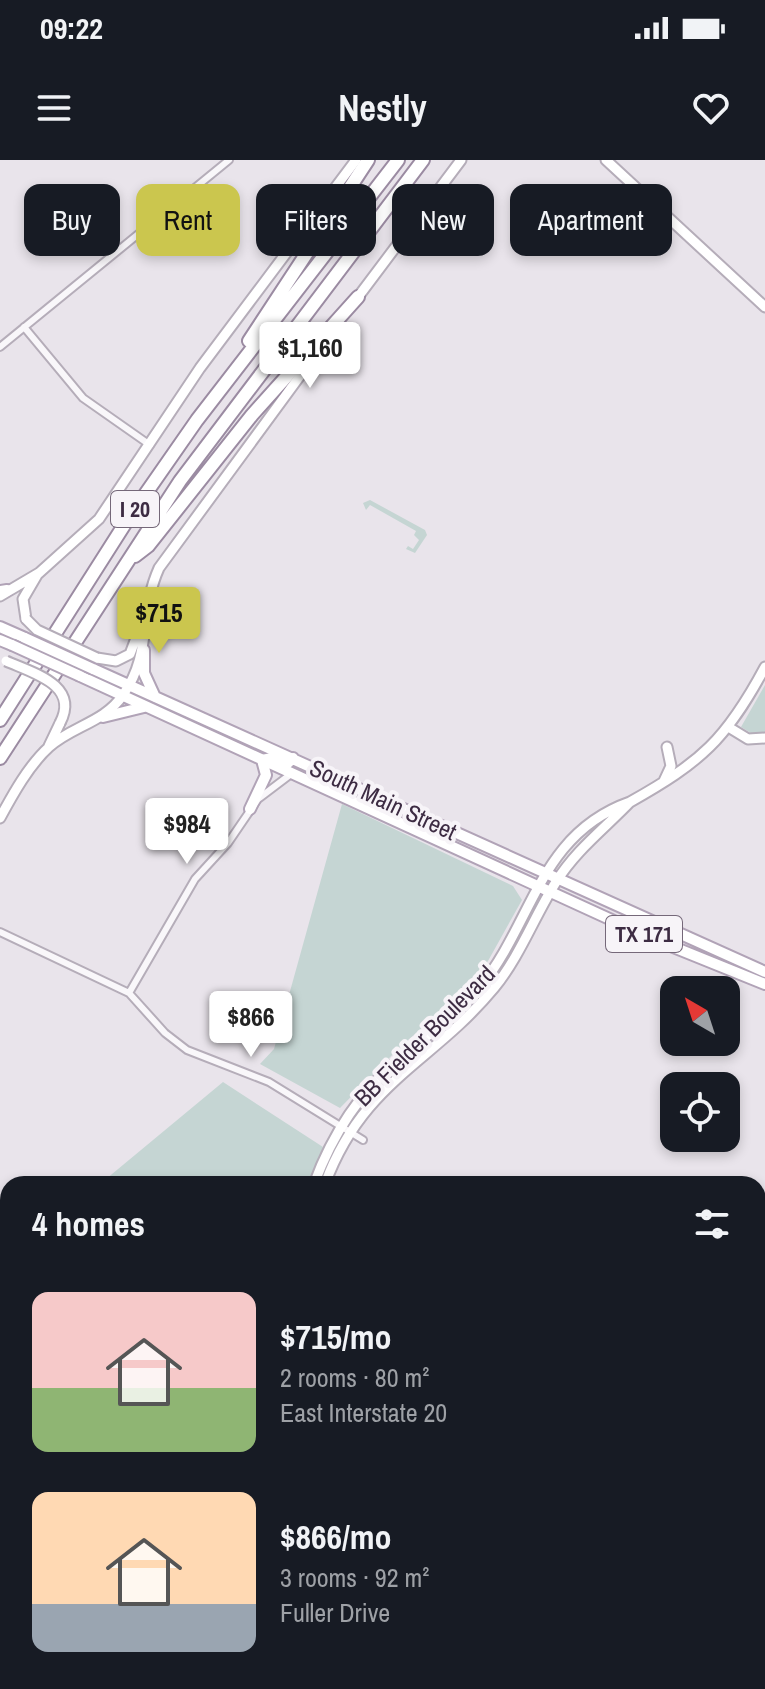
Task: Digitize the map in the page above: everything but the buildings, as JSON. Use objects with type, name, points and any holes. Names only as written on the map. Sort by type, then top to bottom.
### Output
[{"type":"highway","points":[[237,367],[244,348],[368,160]]},
{"type":"highway","name":"I 20","points":[[0,720],[128,519],[237,367],[398,160]]},
{"type":"highway","name":"I 20","points":[[0,758],[189,469],[423,160]]},
{"type":"highway","points":[[124,566],[148,546],[252,415],[358,297]]},
{"type":"main road","points":[[2,593],[39,573],[99,519],[232,324],[356,160]]},
{"type":"main road","points":[[155,697],[144,673],[144,615],[147,594],[159,568],[461,160]]},
{"type":"main road","points":[[606,160],[765,307]]},
{"type":"main road","points":[[39,573],[23,599],[26,619],[37,630],[95,663],[116,661],[130,654],[144,615]]},
{"type":"main road","name":"South Main Street","points":[[0,627],[95,663],[145,707],[651,938],[765,984]]},
{"type":"main road","name":"South Main Street","points":[[0,640],[86,679],[155,697],[557,880],[764,968]]},
{"type":"main road","points":[[103,717],[126,690],[144,650]]},
{"type":"main road","points":[[0,818],[49,746],[60,723],[65,702],[56,685],[3,660]]},
{"type":"main road","points":[[630,802],[692,765],[730,728],[765,667]]},
{"type":"main road","points":[[49,746],[103,717],[145,707]]},
{"type":"main road","points":[[730,728],[748,739],[765,738]]},
{"type":"main road","points":[[659,786],[670,773],[667,747],[692,765]]},
{"type":"main road","points":[[250,809],[266,775],[262,760],[272,758],[288,763],[293,758]]},
{"type":"main road","points":[[291,774],[322,772]]},
{"type":"main road","name":"BB Fielder Boulevard","points":[[318,1176],[344,1129],[384,1073],[459,1009],[483,983],[499,961],[545,874],[594,821],[630,802]]},
{"type":"main road","name":"BB Fielder Boulevard","points":[[328,1176],[344,1129],[390,1081],[466,1018],[495,986],[557,880],[590,838],[630,802]]},
{"type":"street","points":[[0,347],[229,160]]},
{"type":"street","points":[[24,327],[83,398],[150,445]]},
{"type":"street","points":[[129,993],[195,879],[228,843],[250,809],[291,774]]},
{"type":"street","points":[[0,932],[129,993],[165,1033],[187,1050],[269,1082],[363,1140]]},
{"type":"shaded area","points":[[370,500],[425,530],[427,535],[415,553],[406,549],[408,546],[413,549],[419,540],[414,535],[416,531],[370,505],[366,510],[363,503]]},
{"type":"shaded area","points":[[765,685],[765,734],[756,736],[741,727]]},
{"type":"shaded area","points":[[342,804],[513,886],[522,900],[488,961],[463,993],[401,1046],[340,1108],[260,1064],[274,1049]]},
{"type":"shaded area","points":[[223,1082],[323,1147],[312,1176],[110,1176]]}]
